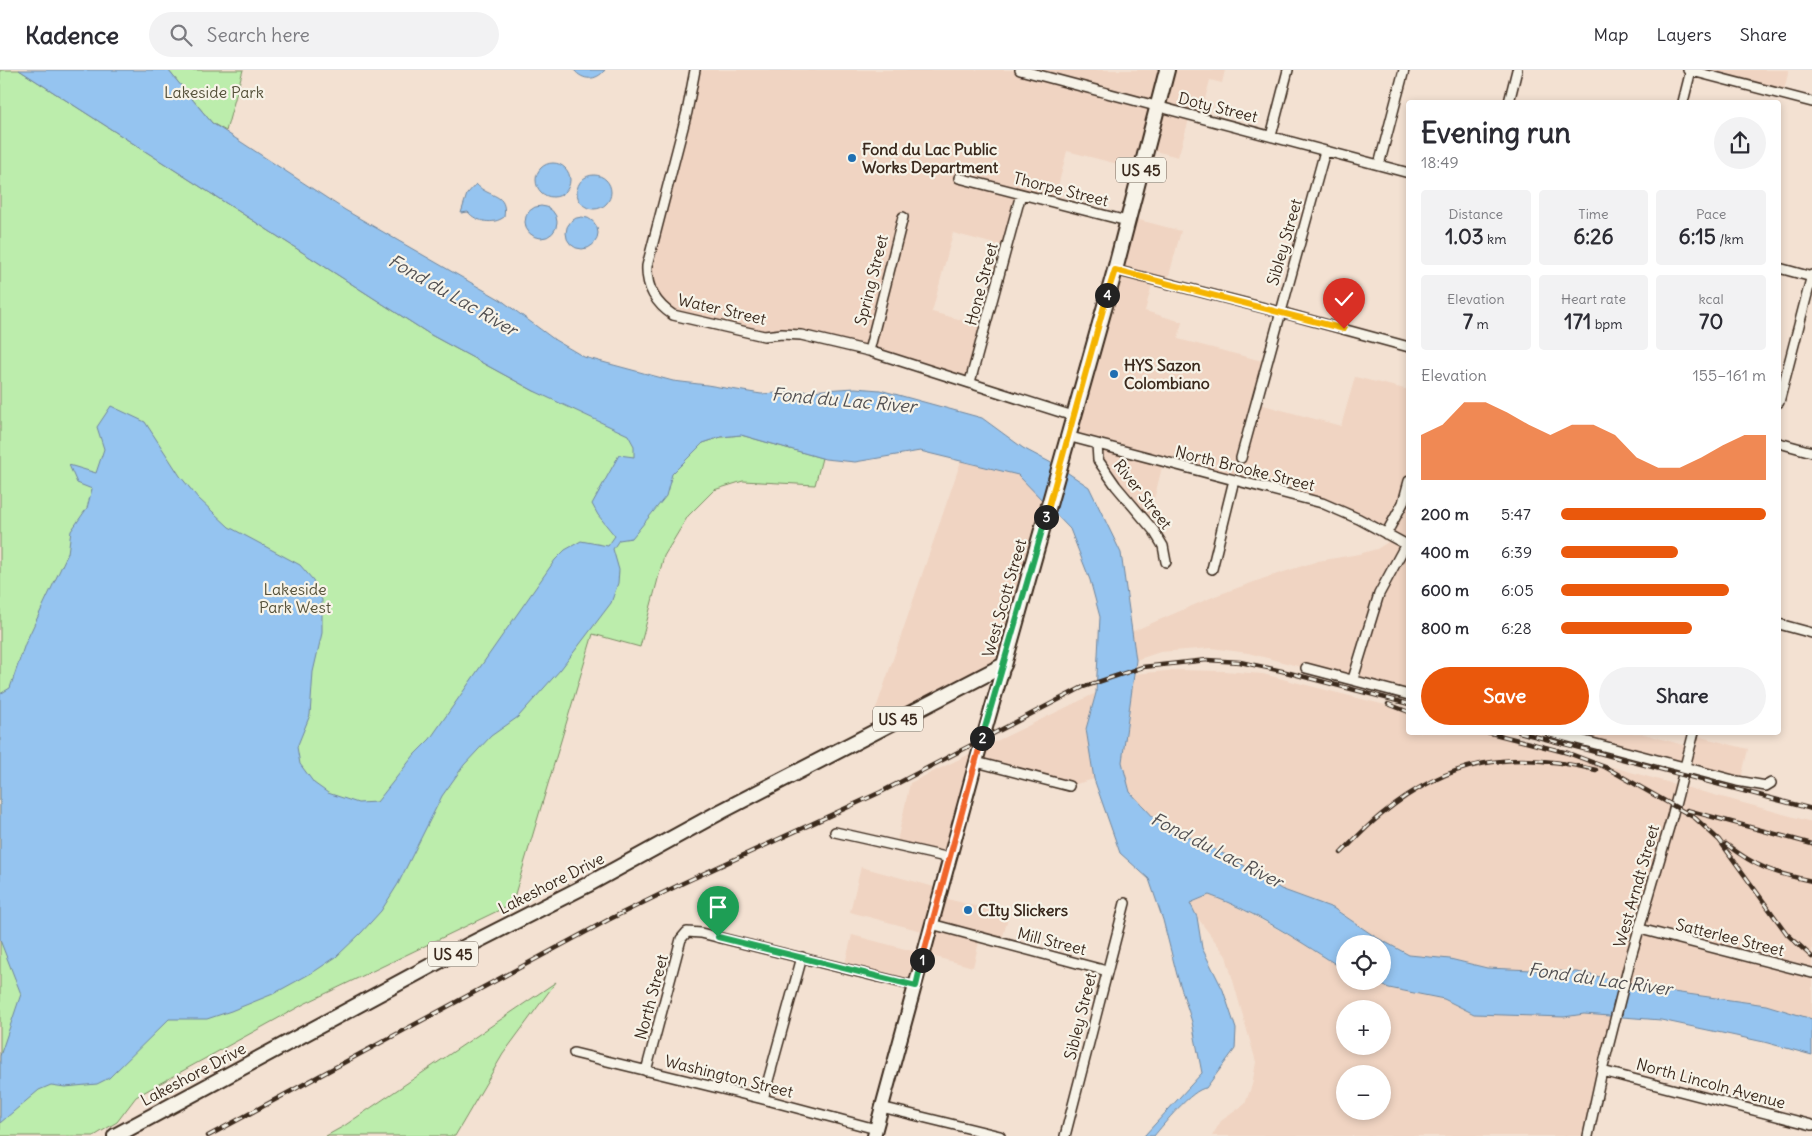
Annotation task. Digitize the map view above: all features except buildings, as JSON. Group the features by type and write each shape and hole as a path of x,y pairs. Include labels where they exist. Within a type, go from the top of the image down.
{"main road":[{"name":"West Scott Street","path":"875,1132 976,762 1115,270 1167,70"},
{"name":"Lakeshore Drive","path":"115,1136 471,944 587,885 722,811 1004,665"}],"street":[{"name":"Water Street","path":"695,70 687,112 648,262 647,278 654,296 662,307 673,315 764,336 801,334 869,351 1073,416"},
{"name":"Doty Street","path":"1020,70 1406,172"},
{"path":"1270,136 1288,70"},
{"path":"1379,165 1404,70"},
{"path":"1510,100 1517,70"},
{"path":"1683,100 1690,70 1812,102"},
{"name":"Sibley Street","path":"1241,458 1325,151"},
{"name":"Thorpe Street","path":"959,178 1127,221"},
{"name":"Hone Street","path":"970,382 1021,194"},
{"name":"Spring Street","path":"869,351 903,218"},
{"path":"1781,268 1812,276 1781,394"},
{"path":"1115,270 1406,346"},
{"name":"North Brooke Street","path":"1067,436 1337,508 1406,544"},
{"name":"River Street","path":"1097,444 1098,460 1116,486 1154,531 1163,546 1166,562"},
{"path":"1781,444 1812,452"},
{"path":"1212,569 1234,480"},
{"path":"1386,534 1403,502 1406,492"},
{"path":"1352,679 1379,594 1406,547"},
{"path":"1781,625 1812,633"},
{"path":"1306,668 1406,693"},
{"path":"1561,735 1758,786 1766,786 1771,783"},
{"name":"West Arndt Street","path":"1588,1136 1602,1070 1632,953 1693,735"},
{"path":"976,762 1069,786"},
{"path":"835,832 950,858"},
{"name":"Sibley Street","path":"1065,1136 1125,903"},
{"name":"Mill Street","path":"932,924 1107,970"},
{"name":"Satterlee Street","path":"1640,929 1812,973"},
{"name":"North Street","path":"646,1071 681,939 687,932 709,934 802,957"},
{"path":"763,1099 802,957 916,986"},
{"name":"Washington Street","path":"574,1053 763,1099 875,1132"},
{"name":"North Lincoln Avenue","path":"1602,1070 1812,1125"},
{"path":"881,1107 970,1133 1000,1136"}],"shaded area":[{"path":"695,70 1225,70 1222,83 1210,80 1200,118 1190,116 1178,157 1147,147 1141,170 1067,151 1054,202 1021,194 1006,247 953,233 932,312 985,326 970,382 869,351 673,315 666,310 647,273"},
{"path":"1707,70 1789,70 1784,90"},
{"path":"1128,217 1181,231 1167,283 1153,280 1145,311 1182,322 1178,339 1266,362 1256,403 1341,426 1355,377 1406,389 1406,694 1248,653 1211,648 1160,652 1136,660 1131,632 1215,596 1265,578 1318,561 1377,549 1393,539 1337,508 1163,463 1148,524 1098,460 1097,444 1067,436"},
{"path":"961,461 1018,475 1049,505 1004,665 867,735"},
{"path":"1177,670 1263,674 1406,710 1406,735 1496,735 1812,822 1812,1019 1766,1005 1666,991 1577,972 1487,968 1450,959 1409,955 1391,945 1391,935 1373,935 1333,908 1281,889 1234,859 1157,821 1130,792 1122,762 1134,674"},
{"path":"1096,693 1086,729 1094,779 1069,786 976,762 950,858 896,846 910,783"},
{"path":"1558,735 1648,735 1690,747 1693,735 1748,749 1741,779"},
{"path":"861,867 942,889 940,897 1009,915 1001,943 980,938 973,967 924,954 929,933 850,912"},
{"path":"1209,895 1226,901 1296,939 1336,964 1336,990 1391,990 1391,988 1444,999 1474,1014 1564,1017 1584,1014 1615,1017 1588,1136 1212,1136 1221,1121 1245,1104 1252,1085 1256,1062 1226,956 1197,917 1190,903"},
{"path":"852,935 924,954 915,986 844,968"}],"green space":[{"name":"Lakeside Park West","path":"0,70 19,70 431,335 534,391 703,443 721,437 741,435 822,458 815,485 743,481 714,490 688,516 664,556 640,647 593,634 512,904 304,1004 157,1085 136,1097 117,1122 94,1136 0,1136"},
{"name":"Lakeside Park","path":"168,70 243,70 226,131 212,123"},
{"path":"556,982 503,1054 455,1136 326,1136 344,1126"}],"water":[{"name":"Fond du Lac River","path":"19,70 168,70 212,123 345,210 501,300 555,340 584,357 673,381 761,394 855,388 880,390 982,418 1023,448 1059,467 1089,487 1121,553 1136,660 1122,762 1130,792 1157,821 1234,859 1281,889 1333,908 1373,935 1336,935 1336,964 1262,919 1227,902 1209,895 1190,903 1197,917 1202,948 1223,990 1236,1029 1235,1049 1206,1088 1193,1094 1154,1136 1144,1136 1202,1073 1192,1022 1177,975 1163,920 1149,879 1120,853 1094,779 1086,729 1096,693 1100,617 1090,580 1070,529 1018,475 920,451 855,462 825,459 741,435 721,437 703,443 672,474 666,496 632,538 619,540 613,549 619,570 618,583 611,603 561,669 518,717 491,736 464,765 442,796 398,884 381,911 336,957 273,994 231,1011 207,1019 169,1019 109,1078 97,1084 65,1087 51,1085 39,1090 0,1123 0,1056 21,994 0,940 0,694 10,688 25,644 68,553 71,531 87,508 92,489 77,483 69,465 96,473 104,449 97,427 111,406 145,422 180,476 198,498 229,527 300,565 313,580 322,600 322,633 313,672 310,715 297,747 300,764 314,783 328,793 358,803 377,802 415,754 430,739 555,560 565,550 581,541 608,546 615,536 598,515 592,504 619,455 634,457 634,446 628,435 534,391 431,335"},
{"path":"574,70 605,70 594,78 585,78"},
{"path":"553,163 565,168 570,180 565,192 553,197 541,192 536,180 541,168"},
{"path":"594,175 606,180 611,192 606,204 594,209 582,204 577,192 582,180"},
{"path":"476,184 481,189 501,200 505,209 504,217 490,222 480,220 468,212 461,213 467,194"},
{"path":"541,206 547,207 552,211 556,216 556,228 552,233 547,237 541,238 535,237 530,233 526,228 525,222 526,216 530,211 535,207"},
{"path":"582,217 594,221 598,233 594,245 582,249 570,245 566,233 570,221"},
{"name":"Fond du Lac River","path":"1391,945 1409,955 1450,959 1487,968 1577,972 1666,991 1766,1005 1812,1019 1812,1055 1764,1042 1661,1020 1584,1014 1564,1017 1474,1014 1444,999 1391,988"}],"railway":[{"path":"208,1136 608,920 683,883 881,792 1083,687 1143,667 1207,660 1240,662 1282,671 1406,703"},
{"path":"1388,704 1406,711"},
{"path":"1499,735 1568,753 1605,767 1695,818 1719,840 1787,934 1812,957"},
{"path":"1530,735 1812,809"},
{"path":"1341,853 1376,819 1407,795 1457,770 1509,760 1537,760 1596,770"},
{"path":"1687,810 1812,844"},
{"path":"1726,844 1747,859 1766,868 1812,881"}],"place":[{"name":"Fond du Lac Public Works Department","path":"852,158"},
{"name":"HYS Sazon Colombiano","path":"1114,374"},
{"name":"CIty Slickers","path":"968,910"}],"route":[{"path":"718,937 916,986 976,762 1115,270 1344,329"}]}
